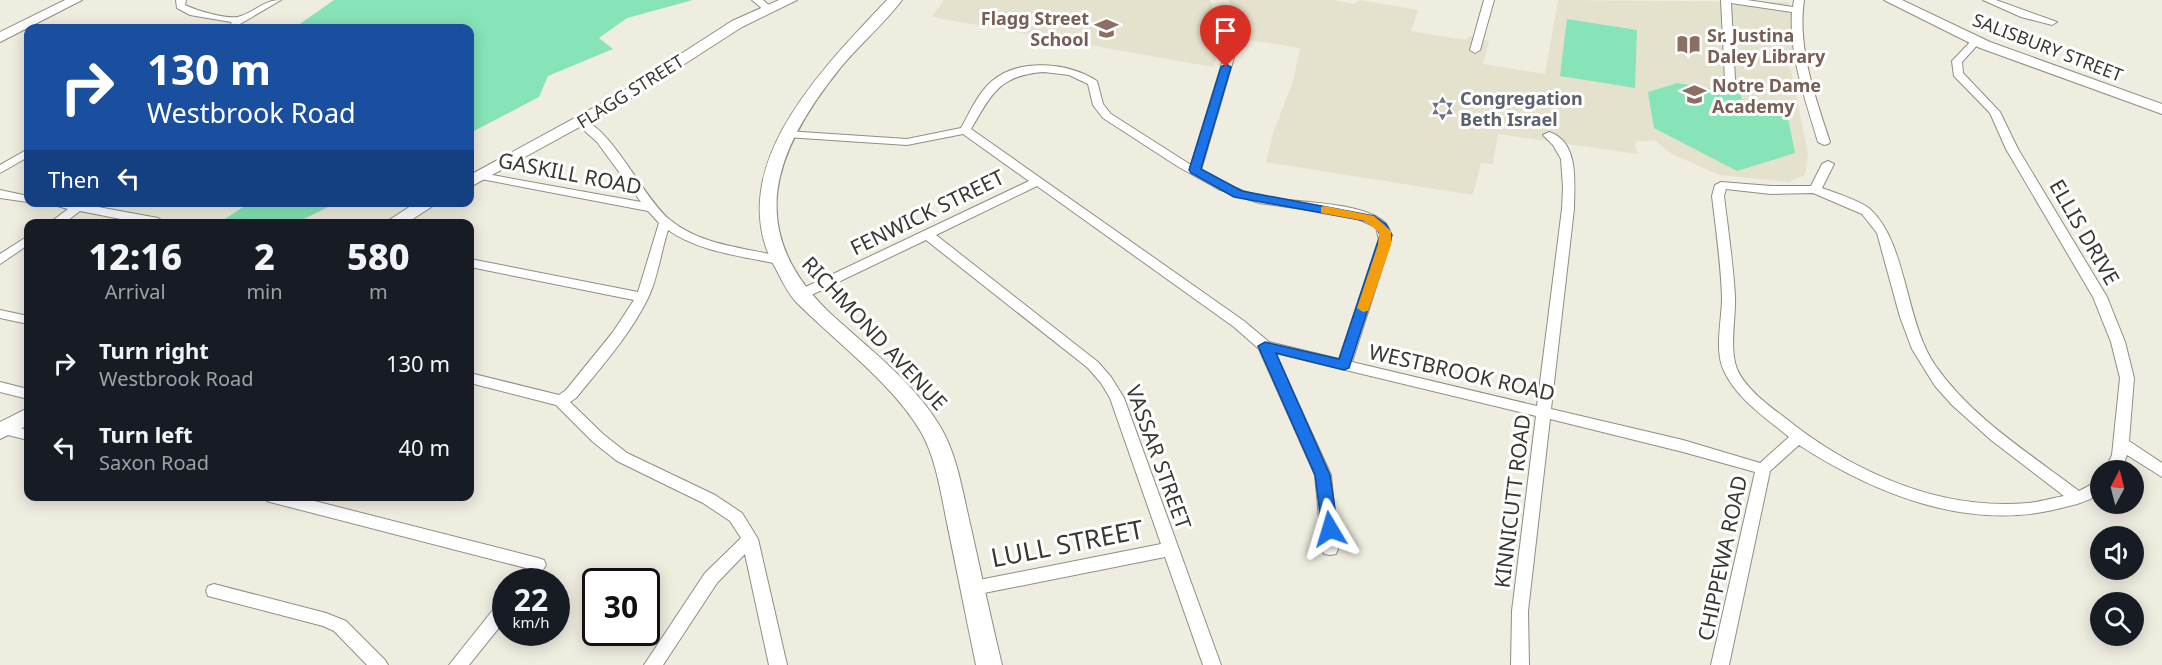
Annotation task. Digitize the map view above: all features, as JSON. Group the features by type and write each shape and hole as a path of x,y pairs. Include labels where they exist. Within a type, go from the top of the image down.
{"street":[{"path":"28,24 75,0"},
{"path":"181,0 180,6 193,14 241,21"},
{"path":"236,24 276,0"},
{"name":"FLAGG STREET","path":"475,179 655,79 763,5 790,0"},
{"name":"RICHMOND AVENUE","path":"895,0 815,90 786,134 767,186 770,232 778,260 786,277 800,295 909,399 932,431 948,476 989,665"},
{"path":"1475,50 1489,0"},
{"path":"1730,80 1727,0 1798,5 1797,28 1809,93 1824,142"},
{"name":"SALISBURY STREET","path":"1890,0 1976,41 2162,109"},
{"path":"1988,0 2024,15 2052,22"},
{"path":"0,38 24,26"},
{"name":"ELLIS DRIVE","path":"1976,41 1960,55 1957,61 1958,74 1995,112 2012,149 2100,297 2118,342 2127,378 2122,444 2116,460"},
{"path":"1195,170 1232,47"},
{"path":"786,134 907,142 965,130 991,88 1005,77 1035,70 1069,72 1093,83 1098,105 1107,116 1238,194 1362,216 1382,226 1386,235 1384,245 1344,365"},
{"path":"580,122 595,132 665,222 713,245 778,260"},
{"name":"WESTBROOK ROAD","path":"965,130 1239,324 1265,346 1683,446 1763,469"},
{"name":"KINNICUTT ROAD","path":"1520,665 1520,611 1568,209 1565,150 1549,135"},
{"path":"0,170 24,155"},
{"path":"1815,189 1828,164"},
{"name":"GASKILL ROAD","path":"475,179 652,208"},
{"name":"FENWICK STREET","path":"800,295 1039,181"},
{"path":"2078,498 2007,444 1950,395 1936,378 1919,347 1883,233 1878,224 1857,206 1815,189 1771,190 1721,185 1718,196 1730,295 1727,361 1737,381 1797,438 1854,471 1884,484 1941,502 2003,510 2051,507 2078,498 2090,491"},
{"path":"0,194 24,198"},
{"path":"72,207 141,219"},
{"path":"400,219 422,207"},
{"path":"61,219 77,208"},
{"path":"561,401 571,394 617,338 642,297 665,222"},
{"name":"VASSAR STREET","path":"927,234 1093,365 1106,380 1117,398 1212,665"},
{"path":"0,260 24,243"},
{"path":"474,264 642,297"},
{"path":"0,314 24,319"},
{"path":"1265,346 1323,475 1330,549"},
{"path":"474,379 561,401 598,438 622,457 724,507 745,527 750,539 778,665"},
{"path":"0,387 24,393"},
{"path":"2,430 24,418"},
{"path":"2,430 24,434"},
{"name":"CHIPPEWA ROAD","path":"1720,665 1763,469 1797,438"},
{"path":"2122,444 2162,471"},
{"path":"289,501 538,565 536,568"},
{"path":"653,665 711,578 750,539"},
{"name":"LULL STREET","path":"974,588 1171,549"},
{"path":"214,591 326,620 340,626 379,665"},
{"path":"458,665 492,623"}],"shaded area":[{"name":"Flagg Street School","path":"944,0 1210,0 1224,39 1213,67 932,17"},
{"path":"1228,0 1332,0 1354,4 1359,0 1418,10 1411,31 1466,40 1469,36 1489,41 1483,64 1545,74 1558,0 1789,2 1795,40 1789,61 1808,154 1805,175 1789,182 1719,175 1670,153 1655,140 1635,142 1637,154 1498,134 1493,164 1481,163 1473,195 1266,162 1273,133 1293,81 1300,48 1244,39"}],"green space":[{"path":"334,0 693,0 627,18 599,38 613,49 548,76 539,97 474,131 474,24 300,24"},
{"path":"1567,19 1637,30 1635,88 1560,76"},
{"path":"1678,83 1741,94 1742,106 1787,113 1795,153 1737,171 1654,128 1648,92"},
{"path":"243,207 328,207 304,219 225,219"}],"slow traffic":[{"path":"1325,210 1369,218 1382,226 1385,231 1384,245 1363,308"}],"place":[{"name":"Flagg Street School","path":"1107,28"},
{"name":"Sr. Justina Daley Library","path":"1689,45"},
{"name":"Notre Dame Academy","path":"1694,95"},
{"name":"Congregation Beth Israel","path":"1442,108"}],"route":[{"path":"1226,67 1195,170 1222,188 1256,199 1369,218 1382,226 1386,235 1344,365 1265,346 1323,475 1330,529"}]}
